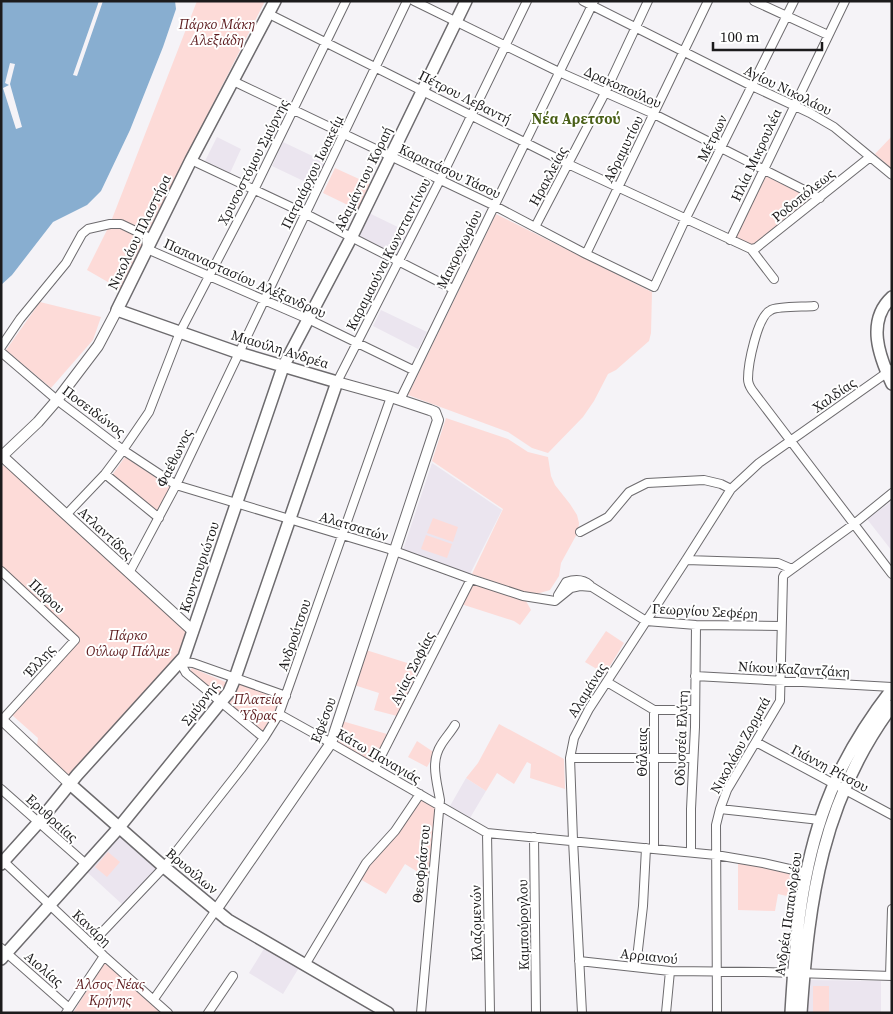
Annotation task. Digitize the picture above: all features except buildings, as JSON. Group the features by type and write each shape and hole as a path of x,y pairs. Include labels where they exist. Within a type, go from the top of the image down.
{"main road":[{"name":"Νικολάου Πλαστήρα","path":"117,310 191,160 275,1"},
{"name":"Αδαμάντιου Κοραή","path":"284,367 351,238 466,1"},
{"path":"892,297 882,308 877,323 879,343 892,384"},
{"name":"Μιαούλη Ανδρέα","path":"117,310 239,353 336,382"},
{"name":"Κουντουριώτου","path":"2,861 180,662 188,649 284,367"},
{"name":"Σμύρνης","path":"3,954 51,906 87,865 229,692 336,382"},
{"name":"Ανδρέα Παπανδρέου","path":"801,1013 799,974 802,897 820,820 839,786 872,715 892,688"},
{"name":"Ανδρέα Παπανδρέου","path":"791,1013 818,870 839,786 860,755 888,720 892,706"},
{"name":"Βρυούλων","path":"70,784 164,867 228,920 388,1013"}],"street":[{"name":"Χρυσοστόμου Σμύρνης","path":"66,515 104,474 149,412 180,332 254,190 346,1"},
{"name":"Πατριάρχου Ιωακείμ","path":"239,353 407,1"},
{"name":"Δρακοπούλου","path":"414,1 559,72 654,114 820,198"},
{"name":"Καραμαούνα Κωνσταντίνου","path":"336,382 440,180 527,1"},
{"name":"Αγίου Νικολάου","path":"583,1 592,3 635,28 794,105 834,127 892,176"},
{"name":"Ηρακλείας","path":"535,227 605,93 648,1"},
{"name":"Αδραμυτίου","path":"586,254 708,1"},
{"path":"754,1 828,35"},
{"name":"Μέτρων","path":"654,287 685,220 794,1"},
{"name":"Ηλία Μικρουλέα","path":"730,240 845,1"},
{"name":"Μακροχωρίου","path":"395,398 413,370 592,3"},
{"name":"Πέτρου Λεβαντή","path":"269,14 568,164 751,250 774,279"},
{"name":"Καρατάσου Τάσου","path":"233,81 494,206 654,287"},
{"name":"Ροδοπόλεως","path":"751,250 820,198 870,157"},
{"path":"191,160 306,214 453,289"},
{"path":"1,347 66,263 82,234 88,229 110,224 127,226 146,236 147,249"},
{"name":"Παπαναστασίου Αλέξανδρου","path":"147,249 308,319 413,370"},
{"path":"814,306 770,310 760,324 754,342 748,377 749,384 790,441 892,574"},
{"name":"Νικολάου Πλαστήρα","path":"2,456 38,422 57,400 98,346 117,310"},
{"name":"Ποσειδώνος","path":"1,352 57,400 123,450 176,485"},
{"name":"Φαέθωνος","path":"129,573 176,485 239,353"},
{"name":"Χαλδίας","path":"790,441 889,371"},
{"name":"Μιαούλη Ανδρέα","path":"336,382 395,398 435,412"},
{"name":"Ανδρούτσου","path":"91,944 164,867 264,738 278,714 286,696 341,535 395,398"},
{"name":"Εφέσου","path":"154,999 331,743 438,420 435,412"},
{"name":"Αλαμάνας","path":"582,1013 572,840 570,758 573,742 578,729 607,682 731,489 759,463 790,441"},
{"name":"Ατλαντίδος","path":"2,456 193,630"},
{"path":"104,474 159,518"},
{"path":"580,532 608,517 629,492 647,483 704,480 721,484 731,489"},
{"name":"Αλατσατών","path":"176,485 394,551 523,596 555,601"},
{"name":"Νικολάου Ζορμπά","path":"717,1013 716,825 720,809 730,785 780,703 783,577 892,493"},
{"path":"686,560 778,563 792,569"},
{"path":"1,583 4,574"},
{"name":"Πάφου","path":"4,574 75,640"},
{"name":"Αγίας Σοφίας","path":"374,768 471,579"},
{"name":"Γεωργίου Σεφέρη","path":"555,601 566,582 579,580 586,582 646,621 696,625 781,626"},
{"name":"Οδυσσέα Ελύτη","path":"691,852 696,625"},
{"name":"Έλλης","path":"2,720 75,640"},
{"path":"264,738 186,673 180,662 188,662 286,696"},
{"name":"Νίκου Καζαντζάκη","path":"695,676 892,688"},
{"name":"Θάλειας","path":"607,682 654,710 650,848 636,967"},
{"path":"654,710 695,710"},
{"name":"Κάτω Παναγιάς","path":"278,714 487,833"},
{"name":"Βρυούλων","path":"2,720 70,784"},
{"name":"Θεοφράστου","path":"420,1013 440,800 435,776 436,755 442,742 455,725"},
{"name":"Γιάννη Ρίτσου","path":"756,742 892,815"},
{"path":"570,758 692,758"},
{"name":"Ερυθραίας","path":"1,789 87,865"},
{"path":"305,965 366,863 395,831 420,794"},
{"path":"720,809 820,820"},
{"path":"487,833 716,855 807,873"},
{"name":"Κλαζομενών","path":"487,833 490,1013"},
{"name":"Καμπούρογλου","path":"534,837 536,1013"},
{"name":"Κανάρη","path":"2,861 168,1013"},
{"path":"891,976 892,909"},
{"name":"Αιολίας","path":"3,954 68,1010"},
{"path":"68,1010 104,956"},
{"name":"Αρριανού","path":"579,961 670,972 764,972 891,976"},
{"path":"666,1013 670,972"},
{"path":"208,1013 233,976"}],"shaded area":[{"path":"217,137 241,149 230,173 205,161"},
{"path":"283,142 325,162 314,186 272,166"},
{"path":"369,213 408,232 396,257 357,237"},
{"path":"381,310 427,332 418,349 373,326"},
{"path":"432,463 502,510 470,574 403,550"},
{"path":"892,501 892,551 867,519"},
{"path":"466,778 486,791 470,818 450,806"},
{"path":"122,833 160,868 124,906 87,872"},
{"path":"265,947 300,966 283,994 249,973"},
{"path":"808,980 881,981 881,1013 806,1013"}],"green space":[{"name":"Πάρκο Μάκη Αλεξιάδη","path":"197,1 265,1 146,236 132,232 144,241 120,289 87,270 110,224"},
{"path":"892,136 892,169 875,154"},
{"path":"335,168 370,184 358,210 323,193"},
{"path":"766,176 814,200 755,246 734,240"},
{"path":"496,214 652,292 651,333 649,341 616,370 608,374 583,417 548,453 532,448 508,432 408,395"},
{"path":"40,302 101,317 93,340 51,388 6,350"},
{"path":"446,418 508,439 528,452 548,457 551,476 555,485 577,515 579,523 578,532 561,563 559,576 550,590 533,595 472,574 503,509 432,461"},
{"path":"125,457 170,487 157,511 112,475"},
{"name":"Πάρκο Ούλωφ Πάλμε","path":"5,464 184,628 188,637 180,658 69,777 37,745 38,738 12,715 80,639 1,566 1,468"},
{"path":"433,518 458,527 453,542 427,533"},
{"path":"426,535 452,544 447,558 421,549"},
{"path":"472,583 526,601 531,610 520,625 514,621 461,604"},
{"path":"606,631 624,643 605,674 585,662"},
{"path":"366,650 420,667 397,716 374,710 379,693 354,685"},
{"path":"192,668 228,683 220,699 190,670"},
{"name":"Πλατεία Ύδρας","path":"239,682 281,698 277,710 263,734 226,704 237,689"},
{"path":"342,721 387,734 373,763 335,741"},
{"path":"499,724 564,759 565,789 530,778 531,764 527,762 514,784 497,773 486,791 466,778 478,763"},
{"path":"417,741 435,753 427,767 408,757"},
{"path":"420,796 437,807 429,879 405,864 386,894 360,879 372,859"},
{"path":"108,852 120,862 107,877 95,867"},
{"path":"738,862 764,865 800,874 796,898 778,894 775,911 738,910"},
{"name":"Άλσος Νέας Κρήνης","path":"105,961 163,1013 73,1013"},
{"path":"813,986 829,986 829,1013 813,1013"}],"water":[{"path":"1,1 175,1 176,9 130,130 101,191 87,205 53,222 12,275 1,285"}],"pier":[{"path":"99,1 103,1 77,76 73,75"},
{"path":"10,63 15,64 10,84 22,127 16,129 3,88 9,85 5,83"}],"district":[{"name":"Νέα Αρετσού","path":"576,118"}]}
